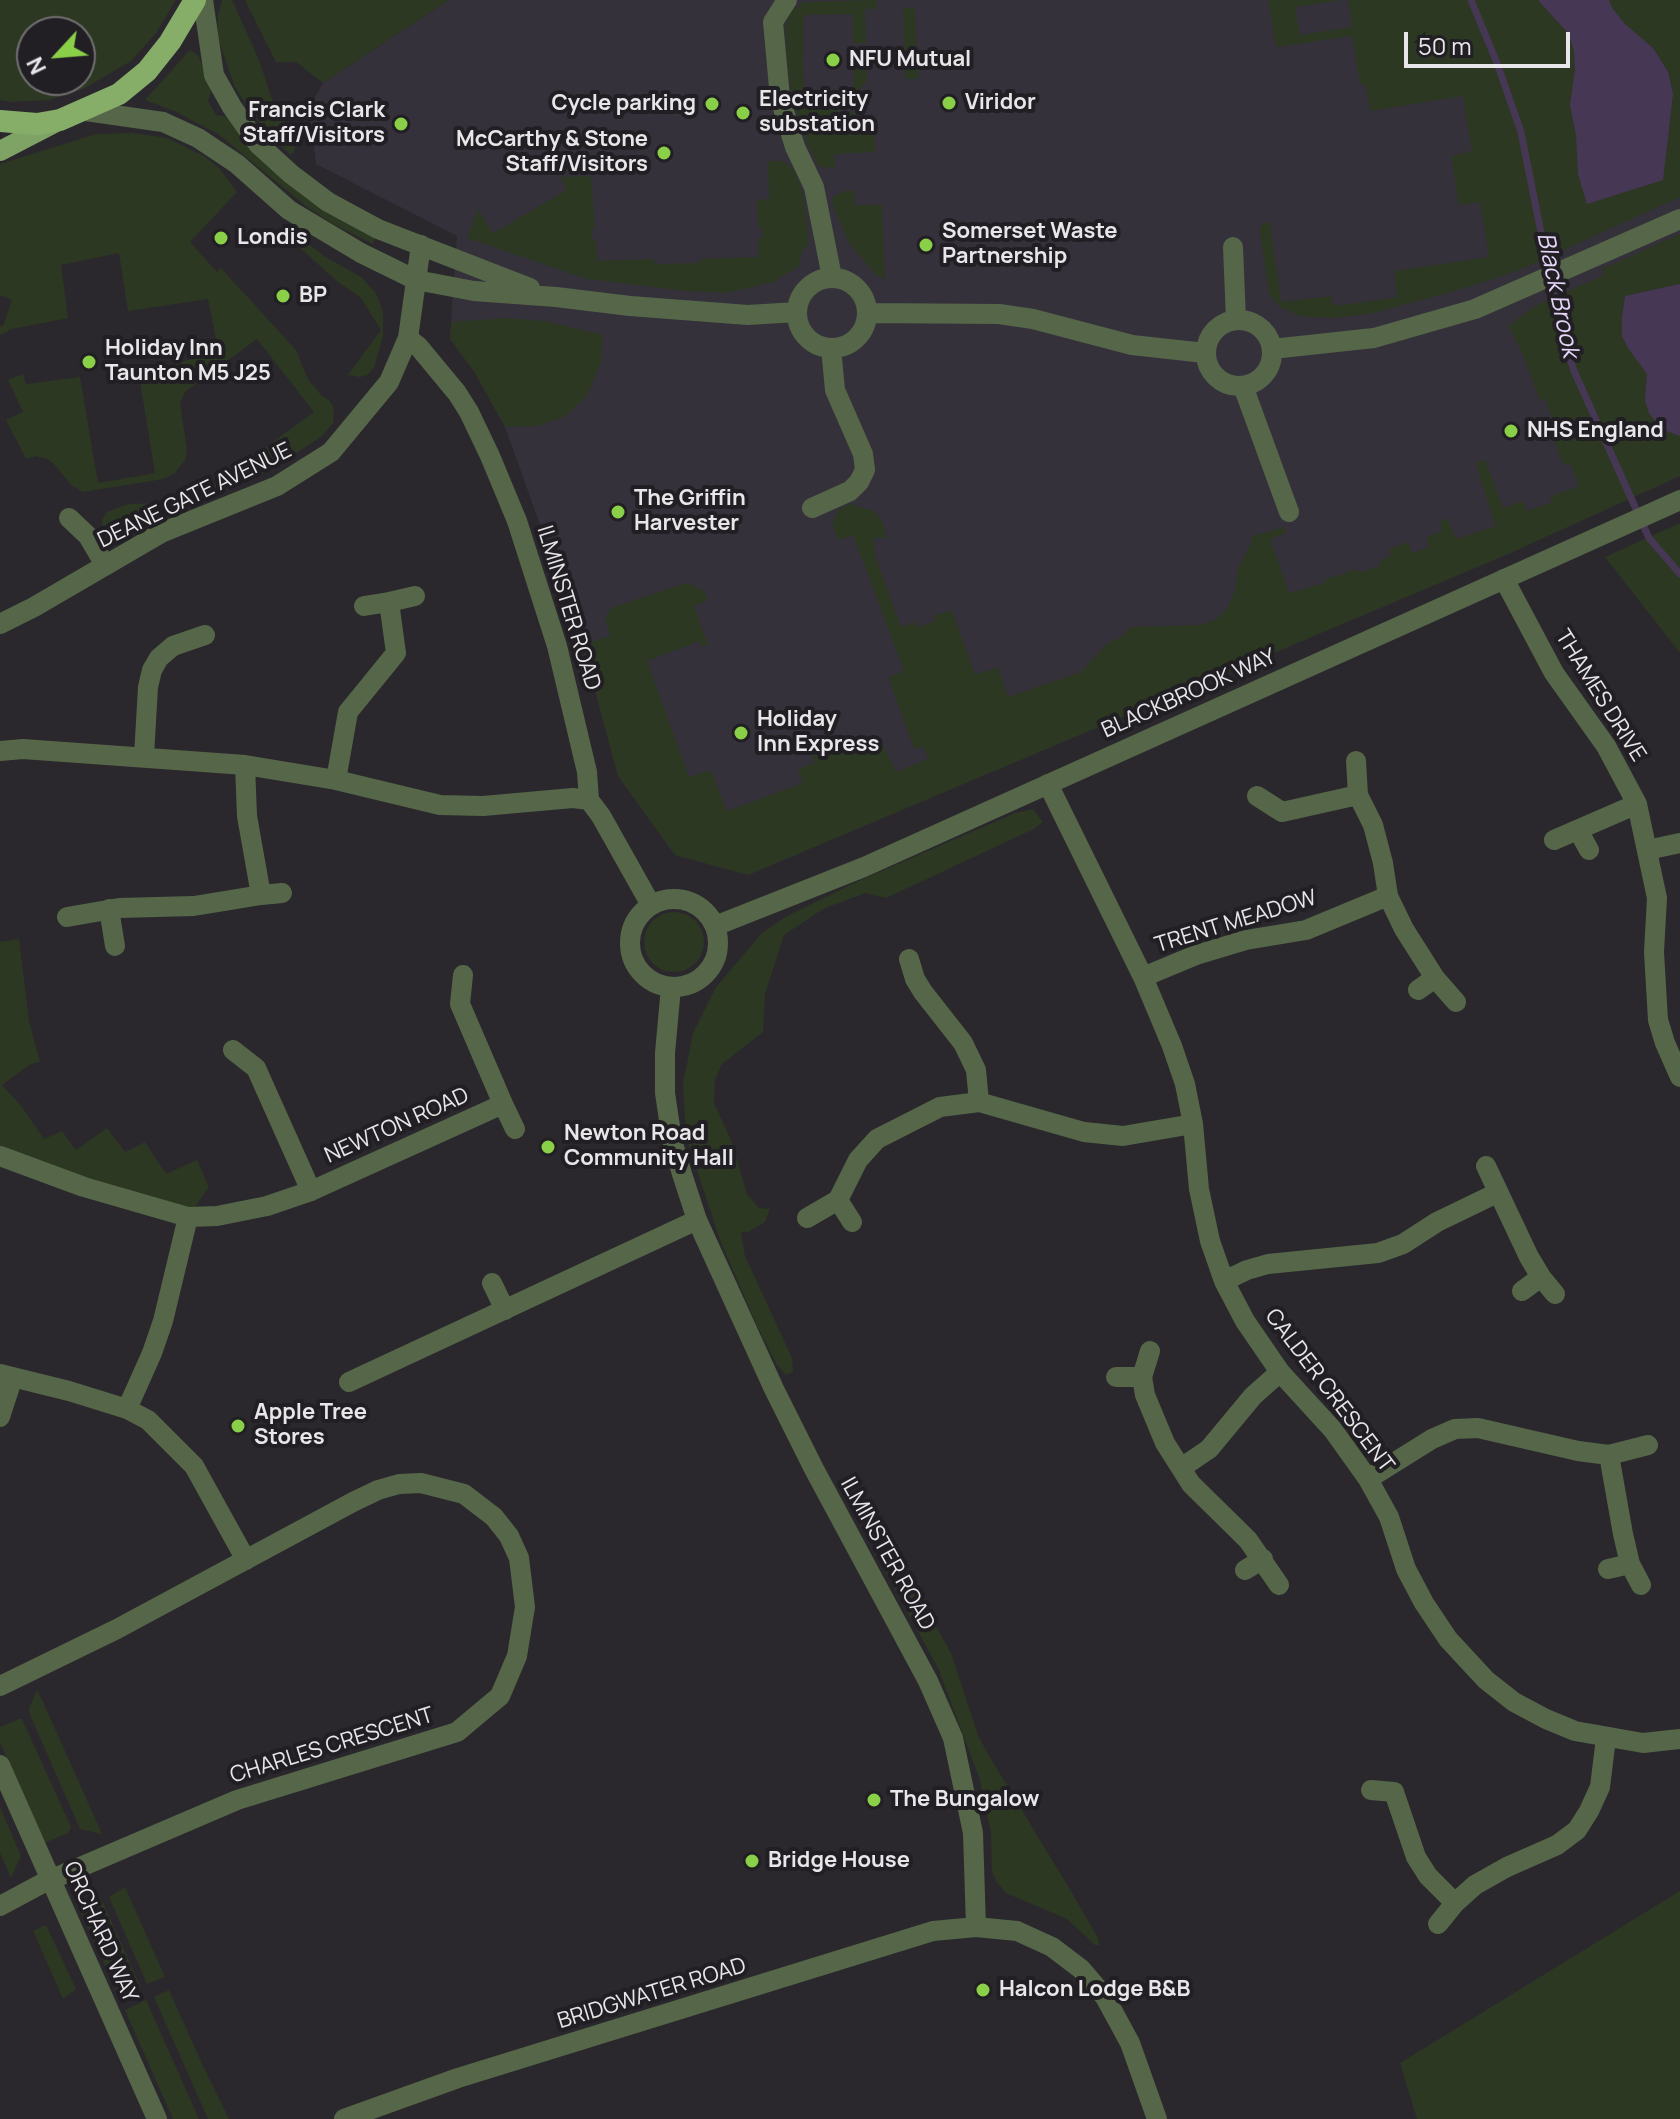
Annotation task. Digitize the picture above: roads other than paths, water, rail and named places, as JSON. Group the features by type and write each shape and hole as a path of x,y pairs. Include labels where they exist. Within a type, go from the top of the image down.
{"highway":[{"path":"0,121 37,124 60,120 119,94 147,71 170,42 195,0"}],"main road":[{"path":"0,151 60,120"}],"street":[{"path":"203,0 214,75 258,144 291,174 328,202 378,229 556,297"},
{"path":"787,0 773,22 780,98 795,147 814,187 832,277"},
{"path":"86,111 163,122 198,138 237,164 289,210 361,253 416,280 474,291 630,306 748,315 797,312"},
{"path":"1272,349 1374,338 1475,309 1680,219"},
{"name":"DEANE GATE AVENUE","path":"0,624 161,533 277,486 316,463 348,433 389,382 408,338 421,245"},
{"path":"1233,247 1236,320"},
{"path":"832,277 853,284 865,302 867,313 864,327 856,338 845,345 831,348 820,346 803,333 797,312 807,288 818,280 832,277"},
{"path":"867,313 999,314 1033,319 1132,345 1205,353"},
{"path":"1236,320 1249,321 1260,327 1272,349 1271,362 1265,374 1256,382 1243,386 1222,382 1208,365 1205,353 1211,334 1218,327 1236,320"},
{"name":"ILMINSTER ROAD","path":"408,338 425,354 469,412 517,521 557,646 587,772 589,800 651,905"},
{"path":"812,508 838,499 850,491 865,470 863,454 835,390 831,348"},
{"path":"1243,386 1289,512"},
{"name":"BLACKBROOK WAY","path":"715,926 864,867 1680,500"},
{"path":"69,518 88,536 105,565"},
{"name":"THAMES DRIVE","path":"1504,579 1554,673 1606,746 1637,804 1657,898 1654,964 1658,1020 1672,1041 1680,1077"},
{"path":"364,606 415,596"},
{"path":"336,780 348,712 396,653 389,602"},
{"path":"144,756 148,687 152,670 159,658 173,646 205,635"},
{"path":"0,751 23,749 245,765 336,780 440,805 483,806 573,798 589,800"},
{"path":"1356,761 1358,795 1373,825 1388,896 1404,929 1435,978 1456,1002"},
{"path":"245,765 247,816 261,895"},
{"name":"CALDER CRESCENT","path":"1048,784 1143,977 1185,1084 1193,1124 1199,1189 1210,1241 1224,1281 1245,1321 1280,1372 1333,1430 1368,1479 1389,1517 1406,1569 1424,1603 1448,1639 1476,1670 1514,1702 1575,1731 1606,1738 1643,1743 1680,1739"},
{"path":"1257,796 1281,820 1358,795"},
{"path":"1554,840 1637,804"},
{"path":"1578,830 1589,850"},
{"path":"1647,850 1680,843"},
{"path":"67,917 109,909 194,906 282,893"},
{"name":"TRENT MEADOW","path":"1143,977 1196,955 1246,940 1306,930 1388,896"},
{"path":"670,899 683,900 697,905 715,926 718,945 715,959 698,980 686,986 671,987 649,979 639,969 630,944 641,914 651,905 670,899"},
{"path":"109,909 115,946"},
{"name":"NEWTON ROAD","path":"463,975 460,1004 515,1129"},
{"path":"907,975 963,1043 976,1070 979,1102"},
{"path":"1418,990 1435,978"},
{"name":"ILMINSTER ROAD","path":"671,987 665,1053 668,1121 697,1220 774,1389 922,1668 953,1738 973,1833 976,1927"},
{"name":"NEWTON ROAD","path":"233,1050 256,1068 311,1191"},
{"path":"807,1218 838,1200 858,1160 877,1139 940,1107 979,1102 1084,1132 1123,1136 1193,1124"},
{"name":"NEWTON ROAD","path":"0,1156 45,1175 122,1200 188,1217 217,1216 267,1206 311,1191 503,1104"},
{"path":"1486,1166 1541,1277 1555,1294"},
{"path":"1224,1281 1268,1264 1378,1253 1403,1244 1437,1222 1497,1193"},
{"path":"838,1200 852,1222"},
{"path":"127,1409 163,1321 188,1217"},
{"path":"349,1382 697,1220"},
{"path":"1522,1291 1541,1277"},
{"path":"492,1283 505,1310"},
{"path":"1150,1351 1142,1377 1155,1423 1205,1501 1248,1540 1254,1564 1279,1585"},
{"path":"1181,1468 1209,1449 1253,1396 1280,1372"},
{"path":"0,1417 6,1375 127,1409 148,1420 194,1466 246,1560"},
{"path":"1116,1377 1142,1377"},
{"path":"1368,1479 1432,1439 1455,1429 1478,1428 1609,1455 1648,1445"},
{"path":"1609,1455 1630,1564 1641,1585"},
{"name":"CHARLES CRESCENT","path":"0,1686 378,1490 399,1484 421,1483 464,1494 494,1517 509,1536 519,1558 525,1607 517,1656 506,1686 488,1708 457,1732 237,1800 51,1880 0,1906"},
{"path":"1608,1569 1630,1564"},
{"path":"1438,1924 1475,1885 1557,1845 1577,1830 1600,1787 1606,1738"},
{"name":"ORCHARD WAY","path":"0,1765 157,2119"},
{"path":"1371,1790 1400,1790 1416,1857 1428,1876 1455,1903"},
{"name":"BRIDGWATER ROAD","path":"344,2119 458,2078 933,1931 976,1927 1017,1931 1052,1947 1081,1969 1105,1997 1130,2043 1157,2119"}],"waterway":[{"name":"Black Brook","path":"1471,0 1521,132 1561,333 1574,371 1649,538 1680,574"}],"place":[{"name":"NFU Mutual","path":"833,60"},
{"name":"Viridor","path":"949,103"},
{"name":"Cycle parking","path":"712,104"},
{"name":"Electricity substation","path":"743,113"},
{"name":"Francis Clark Staff/Visitors","path":"401,124"},
{"name":"McCarthy & Stone Staff/Visitors","path":"664,153"},
{"name":"Londis","path":"221,238"},
{"name":"Somerset Waste Partnership","path":"926,245"},
{"name":"BP","path":"283,296"},
{"name":"Holiday Inn Taunton M5 J25","path":"89,362"},
{"name":"NHS England","path":"1511,431"},
{"name":"The Griffin Harvester","path":"618,512"},
{"name":"Holiday Inn Express","path":"741,733"},
{"name":"Newton Road Community Hall","path":"548,1147"},
{"name":"Apple Tree Stores","path":"238,1426"},
{"name":"The Bungalow","path":"874,1800"},
{"name":"Bridge House","path":"752,1861"},
{"name":"Halcon Lodge B&B","path":"983,1990"}]}
